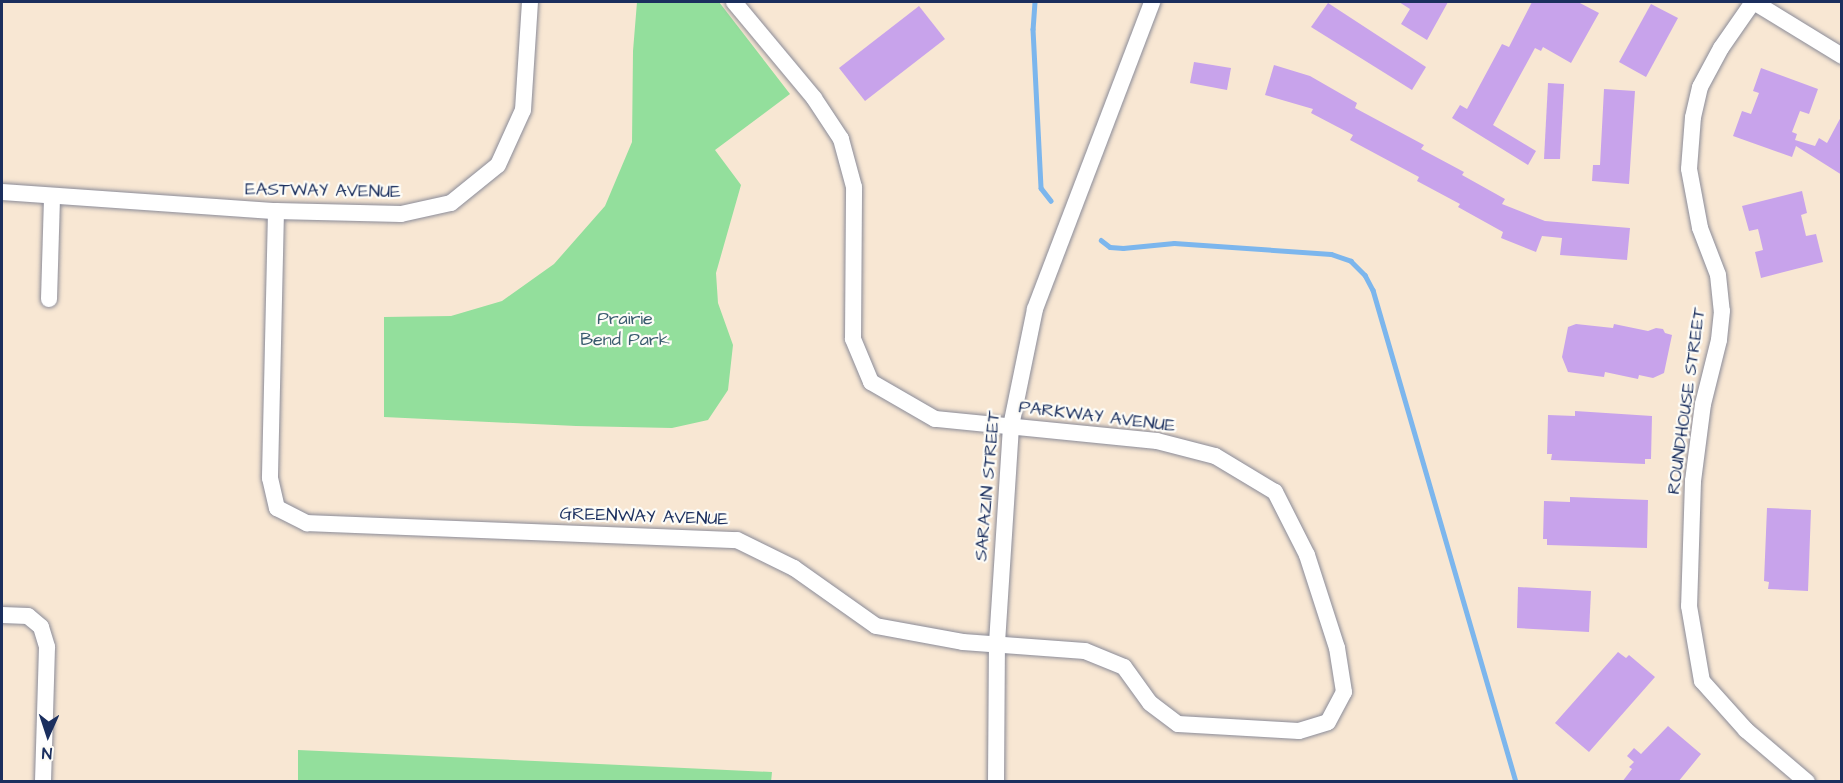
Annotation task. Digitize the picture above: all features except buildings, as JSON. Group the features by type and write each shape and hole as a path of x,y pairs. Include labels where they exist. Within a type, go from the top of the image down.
{"street":[{"name":"EASTWAY AVENUE","path":"2,192 276,211 401,214 451,203 498,165 523,110 530,2"},
{"name":"PARKWAY AVENUE","path":"734,2 814,98 841,139 854,187 853,339 871,382 935,419 1157,441 1215,456 1275,492 1307,555 1337,648 1344,692"},
{"name":"SARAZIN STREET","path":"996,782 997,644 1011,426 1035,309 1152,2"},
{"path":"1753,2 1842,56"},
{"name":"ROUNDHOUSE STREET","path":"1753,2 1721,48 1700,87 1693,117 1689,169 1700,228 1718,275 1722,311 1719,340 1703,404 1693,482 1689,606 1702,681 1746,730 1807,782"},
{"path":"49,299 52,196"},
{"name":"GREENWAY AVENUE","path":"276,211 270,478 277,508 307,523 737,540 794,568 876,626 963,642 1085,651 1124,667 1150,703 1178,723 1299,730 1328,722 1344,692"},
{"path":"2,615 28,616 42,627 46,647 43,782"}],"green space":[{"name":"Prairie Bend Park","path":"637,2 719,2 790,94 715,150 741,185 716,273 718,303 733,345 728,390 708,420 672,428 384,417 384,317 451,316 502,301 554,264 605,206 632,142 633,51"},
{"path":"298,750 772,772 771,782 298,782"}],"waterway":[{"path":"1035,2 1033,29 1041,188 1051,201"},
{"path":"1101,240 1110,247 1123,248 1174,243 1331,254 1351,261 1365,275 1373,290 1516,782"}]}
